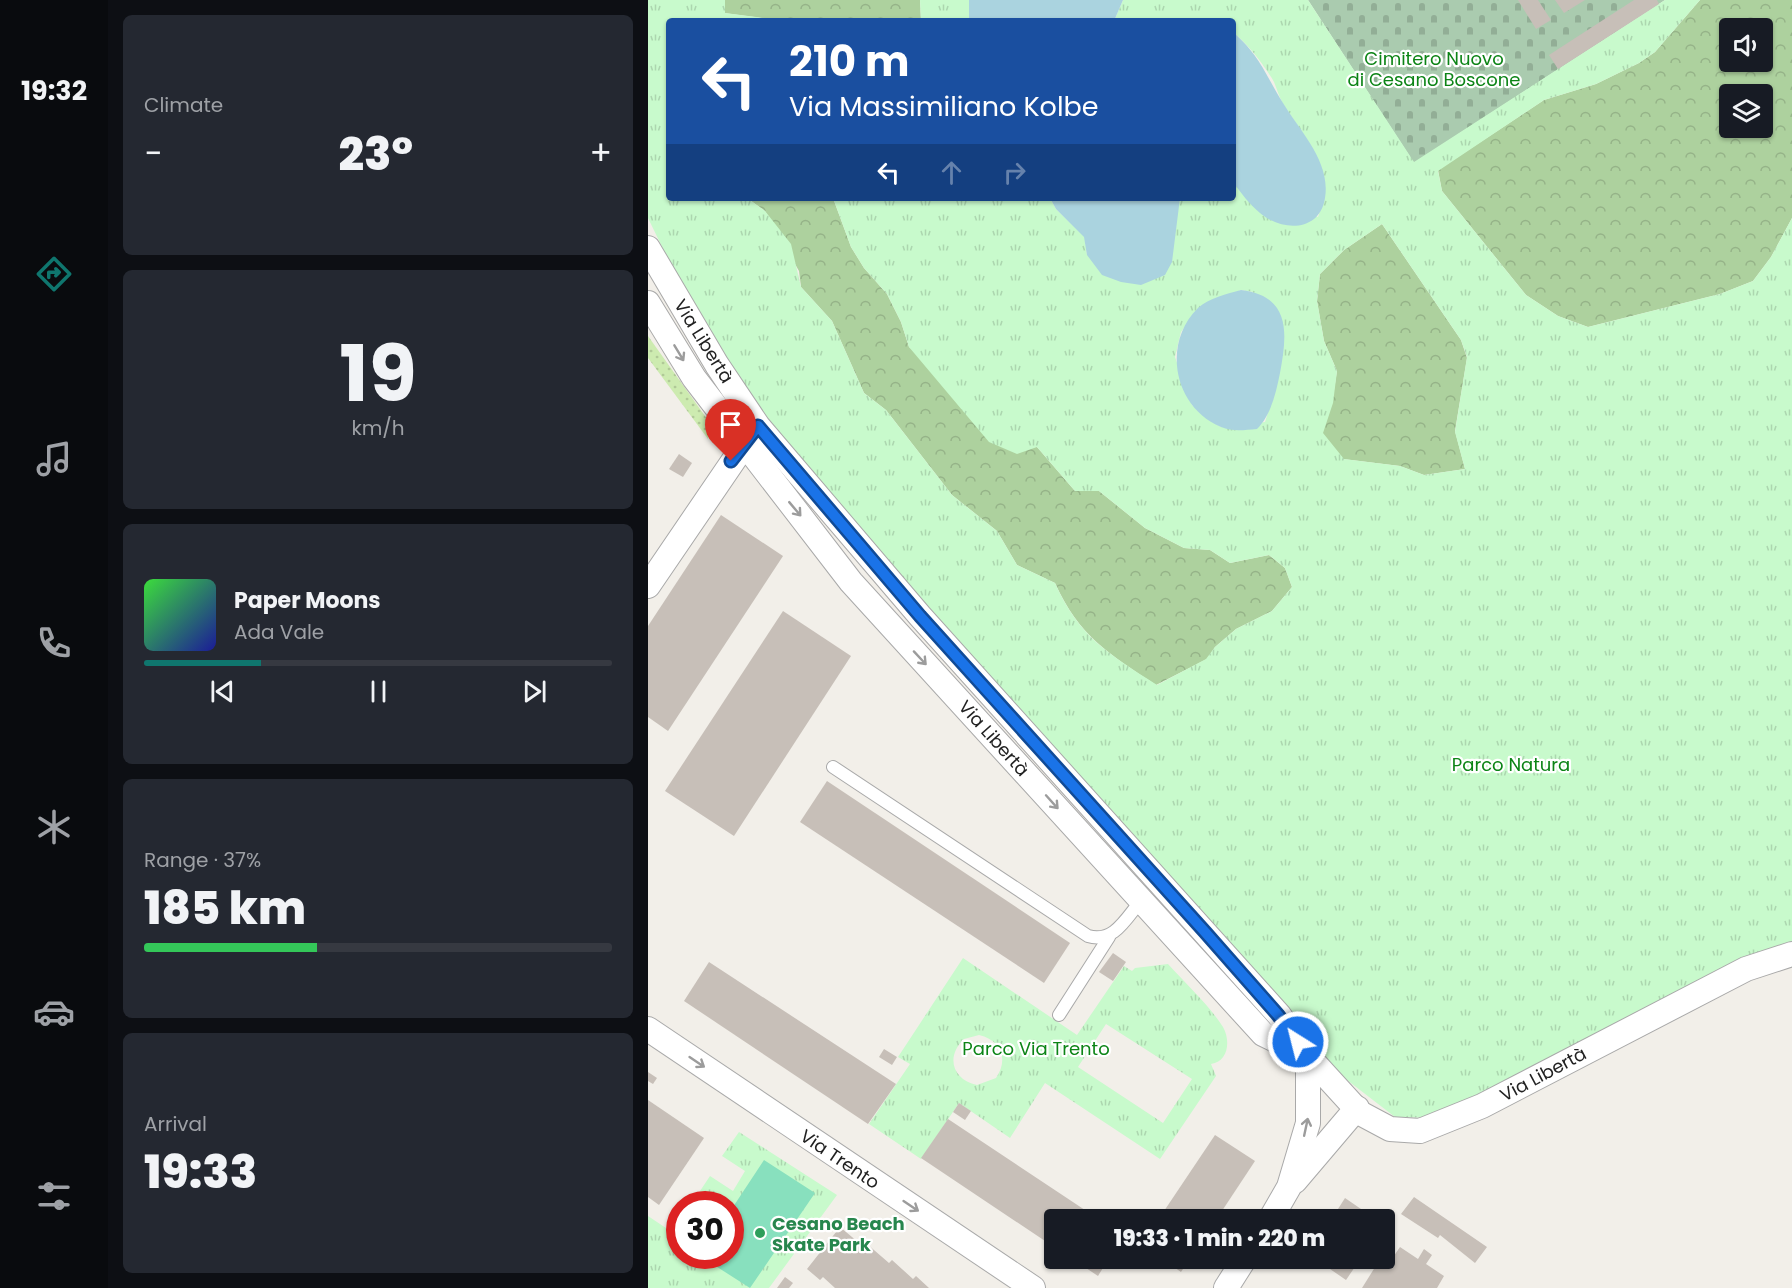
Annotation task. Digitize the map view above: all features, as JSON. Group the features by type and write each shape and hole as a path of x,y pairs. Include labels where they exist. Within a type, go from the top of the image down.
{"street":[{"name":"Via Libertà","path":"648,248 717,365 751,435 851,582 1263,1034 1308,1056"},
{"name":"Via Libertà","path":"648,303 694,378 751,435 920,616 1278,1015 1308,1056 1370,1121 1390,1129 1420,1131 1482,1107 1746,969 1792,954"},
{"path":"648,586 751,435"},
{"name":"Via Trento","path":"648,1029 1033,1288"},
{"path":"1289,1187 1308,1123 1308,1056"},
{"path":"1276,1209 1289,1187 1357,1108"},
{"path":"1231,1286 1240,1269"}],"lane":[{"path":"832,767 1088,936 1100,940 1109,938"},
{"path":"1059,1015 1109,938 1159,881"}],"green space":[{"name":"Parco Natura","path":"648,0 725,0 725,13 763,18 666,18 666,201 751,201 765,211 791,244 801,287 832,321 864,393 886,410 952,495 997,531 1017,565 1055,583 1074,617 1097,643 1157,685 1206,659 1215,647 1236,629 1272,611 1292,587 1285,568 1269,555 1230,563 1210,550 1184,548 1145,528 1099,491 1075,491 1037,447 1017,454 989,442 909,347 901,322 887,294 864,268 851,247 834,201 1052,201 1056,209 1085,237 1087,255 1178,208 1179,201 1236,201 1236,183 1318,217 1323,200 1324,184 1316,156 1283,104 1265,68 1251,49 1236,35 1236,18 1115,18 1123,0 1308,0 1414,162 1665,0 1700,0 1655,52 1639,63 1596,84 1544,100 1438,171 1442,191 1526,295 1558,316 1588,327 1720,294 1753,281 1771,257 1792,218 1792,943 1433,1118 1395,1117 1334,1070 764,419 667,257 648,218","holes":["1382,224 1461,340 1467,357 1455,432 1465,469 1424,475 1400,466 1344,459 1323,433 1333,403 1337,371 1324,341 1317,301 1320,274 1344,250","1241,290 1253,292 1278,380 1265,422 1221,427 1192,405 1175,357 1181,332 1200,307"]},
{"path":"725,0 920,0 921,18 763,18 724,13"},
{"path":"920,0 969,0 969,18 921,18"},
{"name":"Cimitero Nuovo di Cesano Boscone","path":"1308,0 1665,0 1414,163"},
{"path":"1700,0 1792,0 1792,218 1771,257 1753,281 1720,294 1588,327 1558,316 1526,295 1442,191 1438,170 1544,100 1596,84 1639,63 1655,52"},
{"path":"751,201 834,201 851,247 864,268 887,294 901,322 909,347 1037,447 1075,491 1099,491 1145,528 1184,548 1210,550 1230,563 1269,555 1285,568 1292,587 1272,611 1236,629 1215,647 1207,659 1156,685 1124,663 1085,630 1074,617 1055,583 1017,565 997,531 952,495 886,410 864,393 832,321 801,287 799,271 765,211"},
{"path":"1382,224 1461,340 1467,358 1455,431 1465,469 1424,475 1400,466 1343,459 1322,433 1332,403 1337,371 1324,341 1317,301 1320,274 1344,250"},
{"path":"648,336 710,423 708,439 648,358"},
{"name":"Parco Via Trento","path":"963,958 1077,1035 1124,966 1132,971 1135,968 1168,964 1217,1019 1227,1038 1224,1055 1211,1064 1216,1076 1160,1159 1045,1083 1010,1138 959,1103 921,1159 869,1124 910,1064 898,1057","holes":["1106,1024 1192,1079 1163,1123 1078,1067","979,1035 993,1041 1001,1051 1002,1064 996,1078 977,1085 957,1073 953,1060 958,1046 964,1039"]},
{"path":"739,1132 837,1195 769,1288 648,1288 648,1216 666,1228 666,1269 744,1269 744,1191 733,1191 745,1171 722,1156"},
{"name":"Cesano Beach Skate Park","path":"764,1160 815,1193 750,1288 720,1269 744,1269 744,1191"},
{"path":"710,1176 733,1191 700,1191"}],"water":[{"path":"969,0 1123,0 1115,18 969,18"},
{"path":"1236,35 1262,66 1313,148 1326,185 1322,209 1308,223 1299,225 1289,226 1269,219 1242,195 1236,186"},
{"path":"1052,201 1180,201 1172,262 1165,275 1141,285 1121,282 1102,275 1087,255 1084,237 1056,209"},
{"path":"1241,290 1270,300 1278,309 1284,332 1284,345 1277,388 1266,417 1257,429 1230,430 1205,418 1192,405 1183,390 1178,373 1177,356 1180,339 1187,322 1198,308 1213,299"}],"building":[{"path":"1518,0 1538,0 1551,20 1536,29"},
{"path":"1555,0 1585,0 1564,13"},
{"path":"1634,0 1657,0 1659,4 1558,69 1549,55"},
{"path":"679,454 692,463 683,477 669,469"},
{"path":"721,515 783,556 668,731 648,717 648,626"},
{"path":"783,611 851,656 734,836 665,791"},
{"path":"827,781 1070,943 1044,983 800,822"},
{"path":"1113,953 1126,962 1113,981 1099,972"},
{"path":"709,962 896,1084 868,1124 684,1001"},
{"path":"884,1049 897,1057 892,1065 879,1057"},
{"path":"648,1072 657,1078 653,1084 648,1081"},
{"path":"648,1100 704,1138 668,1191 666,1191 659,1205 648,1197"},
{"path":"959,1103 971,1111 965,1120 953,1112"},
{"path":"948,1119 1083,1209 1044,1209 1044,1240 921,1158"},
{"path":"1215,1135 1255,1161 1223,1209 1165,1209"},
{"path":"1414,1197 1487,1247 1475,1263 1440,1235 1438,1238 1401,1214"},
{"path":"1345,1198 1361,1209 1338,1209"},
{"path":"840,1227 864,1247 867,1244 889,1263 892,1260 913,1279 916,1276 929,1288 835,1288 823,1277 820,1280 807,1269"},
{"path":"1400,1247 1418,1259 1424,1249 1432,1255 1426,1264 1444,1276 1437,1288 1362,1288 1374,1269 1395,1269 1395,1254"},
{"path":"1088,1269 1102,1269 1098,1276"},
{"path":"1330,1269 1354,1269 1346,1280"},
{"path":"785,1277 793,1283 789,1288 777,1288"}],"place":[{"name":"Cesano Beach Skate Park","path":"760,1233"}],"route":[{"path":"731,461 758,426 920,616 1205,932 1278,1015 1298,1042"}]}
